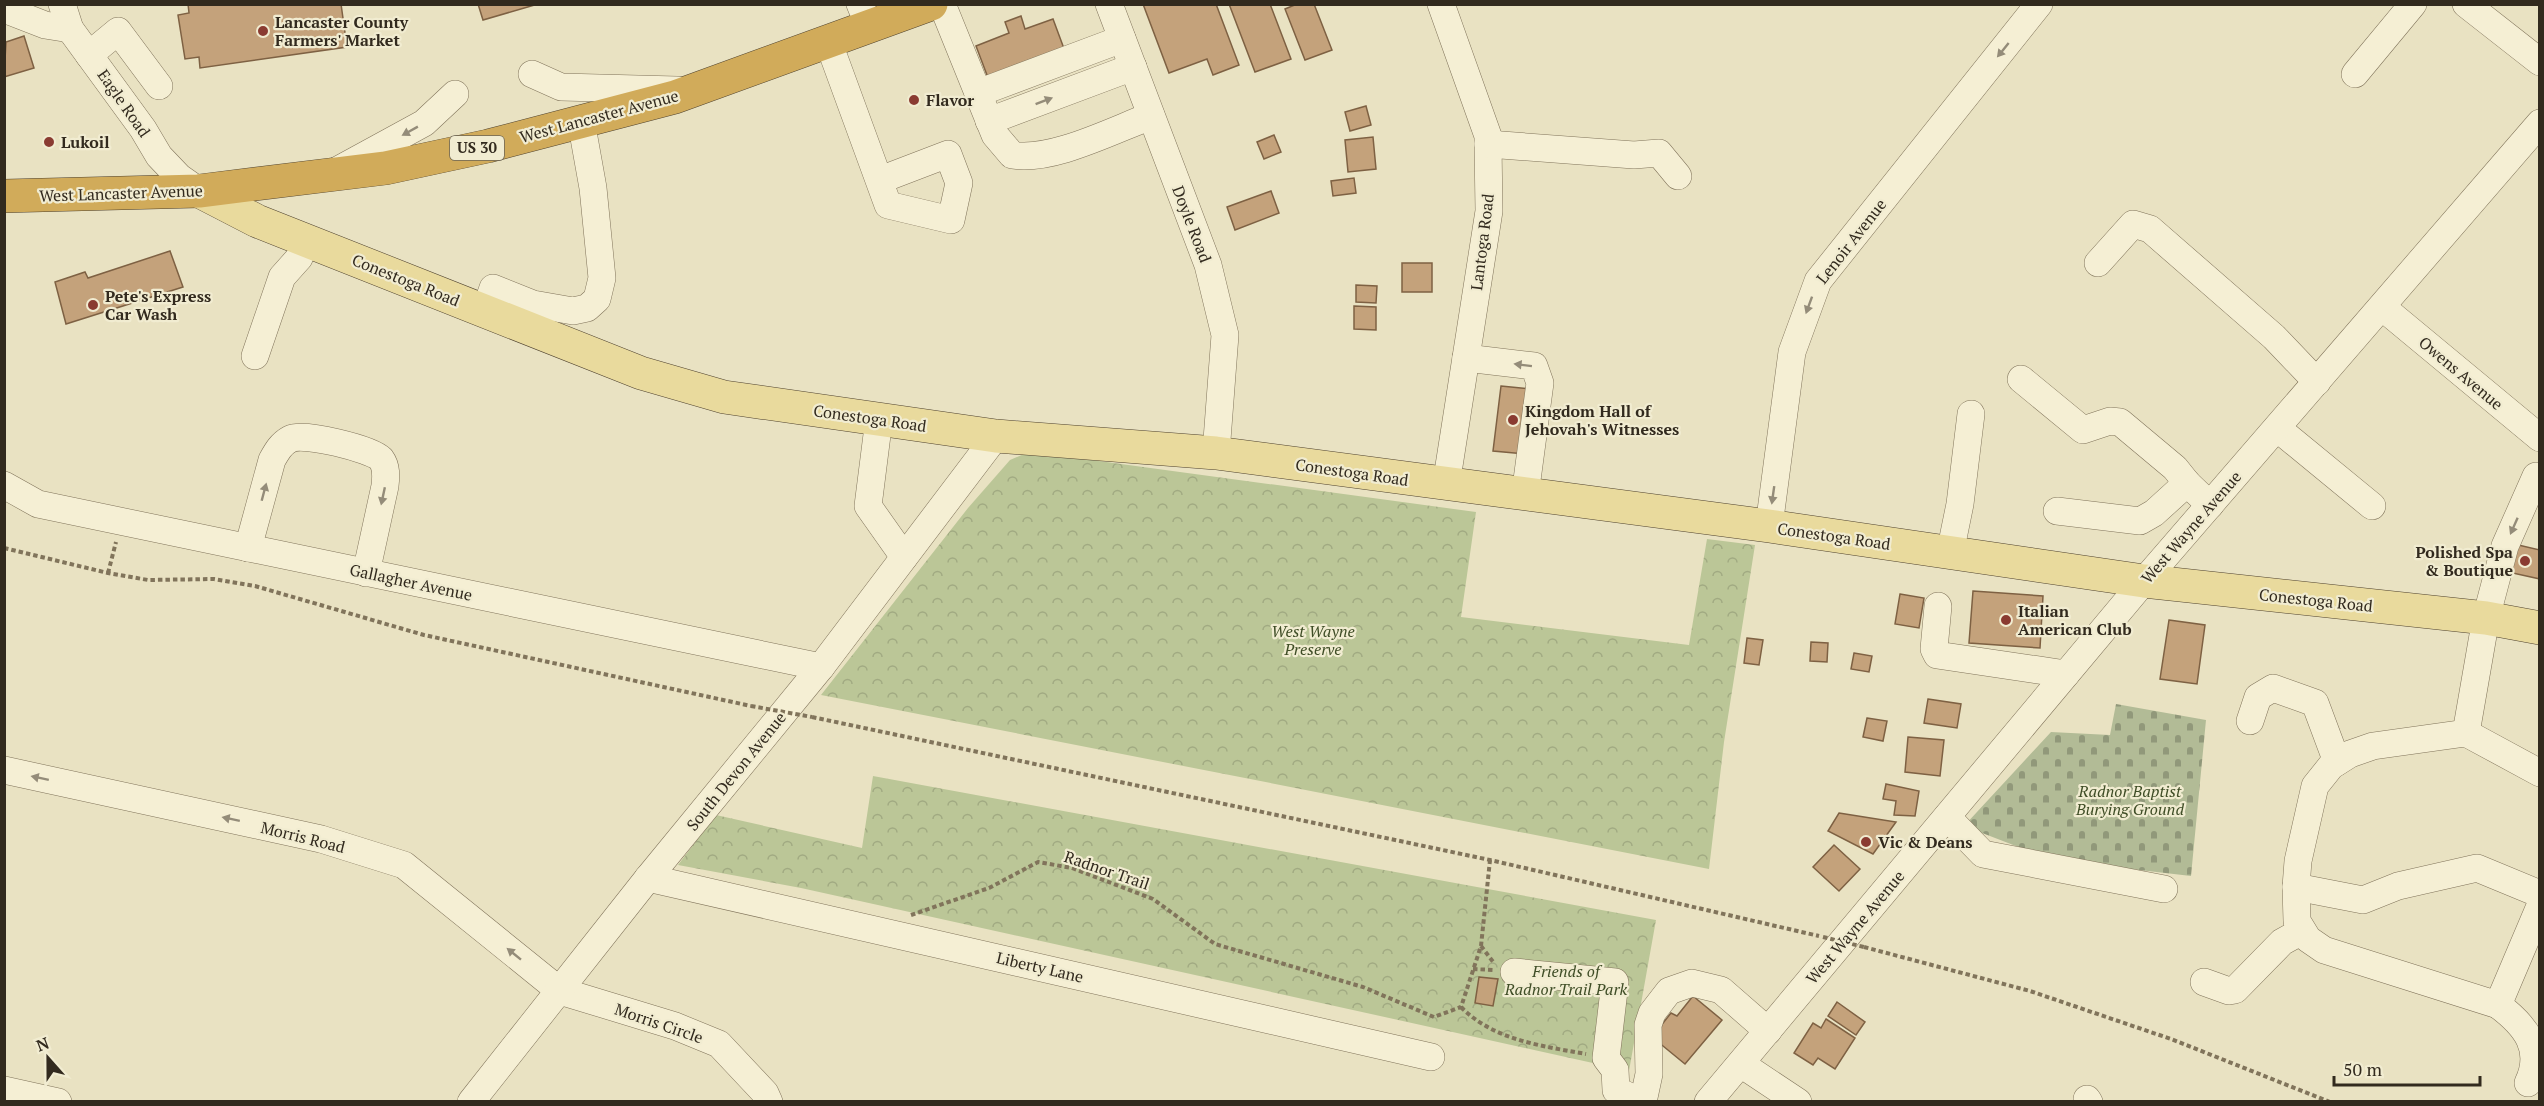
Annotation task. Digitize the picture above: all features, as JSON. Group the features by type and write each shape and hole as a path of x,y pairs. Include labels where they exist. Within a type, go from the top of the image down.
{"highway":[{"name":"West Lancaster Avenue","path":"4,196 199,191 386,168 581,122 693,90 828,41 864,15 931,4"}],"main road":[{"name":"Conestoga Road","path":"199,191 258,221 307,241 485,311 528,315 642,373 724,398 996,436 1216,453 1768,526 2144,581 2486,618 2540,628"}],"street":[{"path":"942,4 989,121 1003,147 1012,155 1023,157 1057,150 1151,116"},
{"name":"Doyle Road","path":"1109,4 1208,265 1220,308 1225,335 1216,453"},
{"name":"Lantoga Road","path":"1441,4 1466,68 1488,136 1489,211 1446,485"},
{"name":"Lenoir Avenue","path":"1768,526 1792,352 1818,281 2039,4"},
{"path":"2355,74 2414,4"},
{"path":"2466,4 2540,62"},
{"path":"4,9 45,25 66,17"},
{"name":"Eagle Road","path":"66,17 159,156 179,177 199,191"},
{"path":"90,55 118,31 159,86"},
{"path":"978,93 1122,39"},
{"path":"828,41 879,180"},
{"path":"989,121 1133,67"},
{"path":"532,74 561,87 693,90"},
{"path":"328,175 424,123 455,94"},
{"path":"528,315 587,308 597,299 600,291 602,279 593,188 581,122"},
{"name":"West Wayne Avenue","path":"1708,1101 2144,581 2540,123"},
{"path":"1488,144 1634,155 1659,153 1678,176"},
{"path":"2098,263 2133,224 2150,229 2274,337 2317,382"},
{"path":"255,356 282,277 299,258 307,241"},
{"name":"Owens Avenue","path":"2382,307 2540,438"},
{"path":"1466,358 1534,366 1539,372 1540,383 1525,495"},
{"path":"2021,379 2083,430 2110,421 2120,422 2175,468 2210,505"},
{"path":"1950,553 1960,504 1971,414"},
{"path":"879,419 868,506 904,557"},
{"path":"2277,428 2372,506"},
{"name":"South Devon Avenue","path":"471,1101 648,878 821,668 996,436"},
{"path":"248,548 272,460 279,447 292,438 315,438 374,454 383,461 386,473 385,486 366,573"},
{"path":"2466,733 2486,618 2505,546 2536,476 2540,478"},
{"path":"2057,511 2140,521 2154,513 2187,483"},
{"name":"Gallagher Avenue","path":"4,486 38,504 821,668"},
{"path":"1938,606 1934,649 1937,655 2066,675"},
{"path":"2250,721 2258,697 2273,688 2310,699 2316,703 2337,762"},
{"path":"2528,1083 2537,1069 2537,1054 2533,1041 2511,1015 2498,1005 2324,950 2302,931 2297,921 2296,887 2298,861 2315,786 2321,776 2350,754 2373,746 2466,733 2540,773"},
{"name":"Morris Road","path":"4,770 321,839 404,865 560,990"},
{"path":"1947,817 1983,854 2164,889"},
{"path":"2296,887 2363,900 2398,886 2477,868 2540,894"},
{"name":"Liberty Lane","path":"648,878 1431,1057"},
{"path":"2498,1005 2540,906"},
{"path":"2204,982 2229,991 2235,990 2282,942 2302,931"},
{"path":"1514,972 1615,982 1606,1058 1615,1070 1616,1090 1642,1101 1649,1074 1648,1025 1652,1013 1669,991 1692,983 1721,990 1768,1031"},
{"name":"Morris Circle","path":"560,990 675,1026 719,1044 765,1093 769,1101"},
{"path":"1740,1064 1798,1101"},
{"path":"4,1090 58,1101"}],"path":[{"path":"108,573 121,522"},
{"path":"4,548 108,573 148,580 214,579 255,586 435,638 1490,860 1823,937 2031,991 2171,1039 2330,1101"},
{"path":"1490,860 1481,946 1461,1007 1476,1023 1499,1033 1538,1045 1606,1058"},
{"name":"Radnor Trail","path":"905,917 989,888 1038,862 1072,868 1153,898 1215,944 1363,987 1434,1017 1461,1007"}],"green space":[{"name":"West Wayne Preserve","path":"1040,453 1476,512 1461,617 1689,645 1707,539 1755,545 1724,742 1709,869 821,695 968,508 1010,460 1024,454"},
{"name":"Radnor Baptist Burying Ground","path":"2116,704 2206,720 2191,876 2062,861 2042,856 1964,826 2051,732 2110,735"},
{"name":"Friends of Radnor Trail Park","path":"873,776 1656,920 1629,1071 801,888 678,865 716,815 862,848"}],"building":[{"name":"Lancaster County Farmers' Market","path":"188,4 341,4 347,47 200,68 199,57 185,59 178,15 189,13"},
{"path":"478,4 538,4 483,20"},
{"path":"1143,4 1216,4 1239,65 1213,75 1207,59 1169,73"},
{"path":"1229,4 1270,4 1291,59 1255,72"},
{"path":"1297,4 1314,4 1332,50 1305,60 1285,9"},
{"path":"1021,16 1025,29 1053,19 1066,54 990,83 976,46 1009,33 1005,22"},
{"path":"24,36 34,68 4,77 6,42"},
{"path":"1366,106 1371,125 1350,131 1345,112"},
{"path":"1274,135 1281,152 1264,159 1257,142"},
{"path":"1373,137 1376,169 1348,172 1345,140"},
{"path":"1354,178 1356,193 1333,196 1331,181"},
{"path":"1271,191 1279,213 1235,230 1227,207"},
{"name":"Pete's Express Car Wash","path":"170,251 183,287 66,324 55,282 85,272 88,278"},
{"path":"1402,263 1432,263 1432,292 1402,292"},
{"path":"1356,285 1377,286 1376,303 1356,302"},
{"path":"1354,306 1376,307 1376,330 1354,329"},
{"name":"Kingdom Hall of Jehovah's Witnesses","path":"1501,386 1532,389 1525,454 1493,451"},
{"name":"Polished Spa & Boutique","path":"2514,544 2540,550 2540,579 2508,572"},
{"name":"Italian American Club","path":"1973,591 2043,596 2040,648 1969,643"},
{"path":"1900,594 1924,598 1919,628 1895,624"},
{"path":"2169,620 2205,625 2197,684 2160,679"},
{"path":"1747,638 1763,640 1759,665 1744,663"},
{"path":"1811,642 1828,643 1827,662 1810,661"},
{"path":"1854,653 1872,656 1869,672 1851,669"},
{"path":"1928,699 1961,704 1957,728 1924,723"},
{"path":"1867,718 1887,721 1883,741 1863,737"},
{"path":"1908,737 1944,740 1940,776 1905,772"},
{"path":"1886,784 1919,791 1915,816 1894,815 1896,801 1883,799"},
{"name":"Vic & Deans","path":"1839,813 1896,822 1873,854 1828,831"},
{"path":"1834,845 1860,869 1839,891 1813,867"},
{"path":"1479,977 1498,979 1493,1006 1475,1003"},
{"path":"1693,996 1722,1020 1685,1064 1652,1037 1671,1013 1677,1016"},
{"path":"1837,1002 1865,1022 1856,1035 1828,1016"},
{"path":"1826,1019 1855,1038 1835,1069 1818,1058 1813,1065 1794,1053 1813,1023 1821,1028"}],"place":[{"name":"Lancaster County Farmers' Market","path":"263,31"},
{"name":"Flavor","path":"914,100"},
{"name":"Lukoil","path":"49,142"},
{"name":"Pete's Express Car Wash","path":"93,305"},
{"name":"Kingdom Hall of Jehovah's Witnesses","path":"1513,420"},
{"name":"Polished Spa & Boutique","path":"2525,561"},
{"name":"Italian American Club","path":"2006,620"},
{"name":"Vic & Deans","path":"1866,842"}]}
